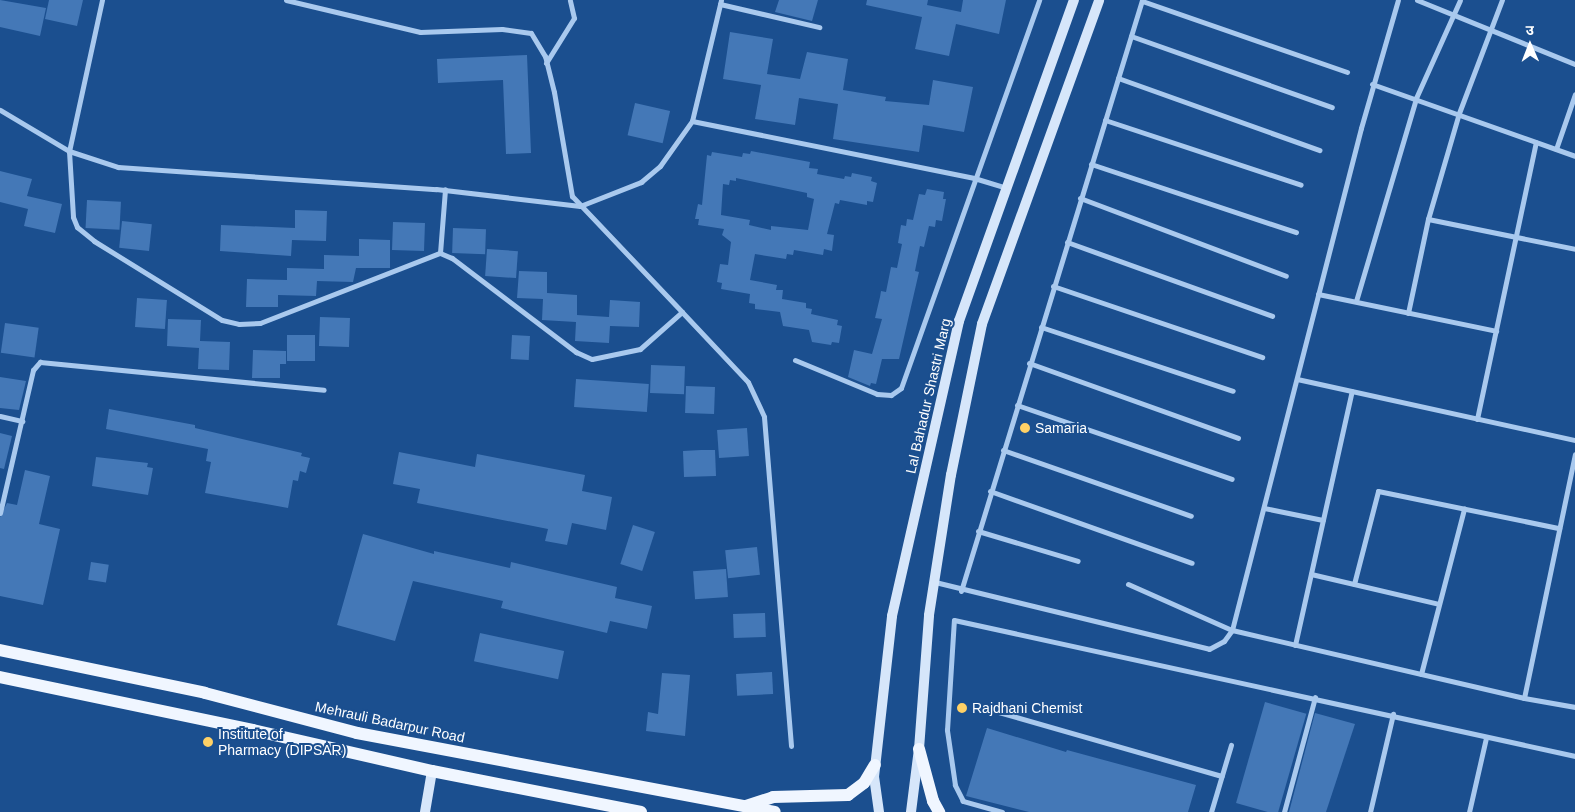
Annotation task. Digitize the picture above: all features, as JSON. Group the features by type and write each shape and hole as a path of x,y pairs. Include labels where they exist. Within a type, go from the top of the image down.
{"main road":[{"name":"Lal Bahadur Shastri Marg","path":"880,812 875,765 892,616 959,321 1074,0"},
{"path":"911,812 919,749 929,615 952,475 982,324 1099,0"},
{"name":"Mehrauli Badarpur Road","path":"0,650 205,693 357,732 775,812"},
{"path":"0,677 253,730 432,771 641,812"},
{"path":"919,749 933,801 940,812"},
{"path":"746,806 773,797 848,795 864,783 875,765"},
{"path":"425,812 432,771"}],"street":[{"path":"102,0 69,152 73,217 77,227 94,242 222,320 260,323 440,253 452,258 576,352 592,359 640,349 682,312"},
{"path":"286,0 420,32 522,30 536,40 546,62 572,196 748,382 764,417 791,746"},
{"path":"546,62 574,18 570,0"},
{"path":"795,360 877,394 891,395 901,388 974,178 1039,0"},
{"path":"935,582 961,591 1209,648 1215,648 1232,630 1298,379 1372,84 1398,0"},
{"path":"1417,0 1575,64"},
{"path":"1356,301 1416,98 1460,0"},
{"path":"1408,313 1428,219 1459,113 1502,0"},
{"path":"961,591 1028,363 1054,286 1142,1 1347,72"},
{"path":"0,110 69,152 118,166 445,189 580,206 612,196 642,182 660,166 692,121 721,2 819,26"},
{"path":"1131,36 1332,108"},
{"path":"1118,78 1319,150"},
{"path":"1372,84 1459,113 1575,156"},
{"path":"1556,150 1575,94"},
{"path":"1105,120 1301,185"},
{"path":"692,121 974,178 1007,188"},
{"path":"1478,419 1536,142"},
{"path":"1091,164 1296,232"},
{"path":"440,253 445,189"},
{"path":"1080,198 1286,276"},
{"path":"1428,219 1575,249"},
{"path":"1067,242 1272,316"},
{"path":"1054,286 1262,357"},
{"path":"1318,294 1496,331"},
{"path":"1041,327 1233,391"},
{"path":"0,513 34,370 40,362 324,390"},
{"path":"1028,363 1238,438"},
{"path":"1298,379 1575,440"},
{"path":"1295,645 1352,391"},
{"path":"1016,405 1232,479"},
{"path":"0,416 22,421"},
{"path":"1003,450 1191,516"},
{"path":"1524,698 1575,454"},
{"path":"990,491 1192,563"},
{"path":"1354,584 1378,491 1559,528"},
{"path":"1264,508 1323,520"},
{"path":"1421,674 1464,509"},
{"path":"978,531 1078,561"},
{"path":"1311,574 1439,604"},
{"path":"1128,584 1232,630 1524,698 1575,707"},
{"path":"1002,812 963,801 954,785 947,730 954,620 1315,696 1486,738 1575,756"},
{"path":"1284,812 1315,696"},
{"path":"988,709 1222,776"},
{"path":"1370,812 1394,714"},
{"path":"1469,812 1486,738"},
{"path":"1211,812 1231,745"}],"building":[{"path":"0,0 46,8 40,36 0,27"},
{"path":"49,0 83,0 77,26 45,19"},
{"path":"779,0 818,0 812,21 775,12"},
{"path":"867,0 928,0 927,5 961,12 963,0 1006,0 999,34 956,24 949,56 915,49 922,17 866,5"},
{"path":"730,32 773,39 767,74 800,79 807,52 848,59 843,90 886,97 885,101 929,105 933,80 973,87 964,132 923,125 919,152 833,139 838,104 799,98 795,125 755,119 761,85 723,79"},
{"path":"527,55 531,153 506,154 503,80 438,83 437,59"},
{"path":"635,103 670,111 663,143 628,135"},
{"path":"751,151 810,162 809,168 818,169 817,174 844,179 845,176 851,177 852,173 872,177 871,181 877,183 873,202 867,201 867,205 840,200 839,204 835,203 827,234 834,235 832,251 824,249 823,255 794,250 793,255 787,254 786,259 755,254 750,280 777,285 776,290 783,290 782,299 806,303 806,308 812,309 811,314 838,320 837,325 842,326 839,343 832,342 831,345 812,342 809,330 783,326 780,312 755,309 755,304 749,303 750,294 721,289 722,283 717,282 720,264 728,265 731,242 722,235 724,229 698,225 699,219 695,219 698,204 702,205 707,155 711,156 712,152 742,157 743,153 750,154","holes":["736,178 807,193 807,197 814,199 808,230 771,226 771,230 749,225 750,220 721,215 723,184 729,185 730,180 736,181"]},
{"path":"0,171 32,179 27,196 62,204 55,233 24,226 28,209 0,202"},
{"path":"927,189 944,192 943,199 946,199 942,221 936,220 935,227 929,226 924,247 920,246 915,271 919,272 899,359 882,359 876,384 871,383 870,386 848,377 854,350 872,354 882,319 875,318 881,291 886,292 891,267 897,268 902,244 898,243 901,225 906,226 907,219 913,220 919,194 925,195"},
{"path":"87,200 121,202 119,230 86,228"},
{"path":"295,210 327,211 326,241 292,240 291,256 220,251 221,225 295,228"},
{"path":"122,221 152,224 149,251 119,248"},
{"path":"393,222 425,223 424,251 392,250"},
{"path":"453,228 486,229 485,254 452,253"},
{"path":"359,239 390,240 390,268 356,268 353,282 317,281 316,296 278,295 278,307 246,307 247,279 287,280 287,268 324,269 324,255 359,256"},
{"path":"487,249 518,251 516,278 485,276"},
{"path":"519,271 547,272 547,293 577,295 577,315 609,317 610,300 640,302 639,327 610,326 609,343 575,341 576,322 542,320 543,299 517,298"},
{"path":"137,298 167,300 165,329 135,327"},
{"path":"320,317 350,318 349,347 319,346"},
{"path":"168,319 201,320 200,341 230,342 229,370 198,369 199,348 167,346"},
{"path":"5,323 39,328 34,357 1,353"},
{"path":"287,335 315,335 315,361 287,361"},
{"path":"512,335 530,336 529,360 511,359"},
{"path":"253,350 286,351 286,364 280,364 280,378 252,378"},
{"path":"651,365 685,366 684,394 650,393"},
{"path":"0,377 26,381 19,410 0,408"},
{"path":"576,379 649,384 647,412 574,407"},
{"path":"686,386 715,387 714,414 685,413"},
{"path":"109,409 195,425 195,428 302,453 301,456 310,458 306,473 300,471 298,481 293,480 288,508 205,493 211,462 206,461 208,449 106,429"},
{"path":"747,428 749,456 719,458 717,430"},
{"path":"0,433 12,436 4,469 0,468"},
{"path":"715,450 716,476 684,477 683,451"},
{"path":"399,452 475,467 477,454 585,475 582,491 612,497 606,530 572,523 567,545 545,541 548,529 417,503 420,489 393,484"},
{"path":"96,457 148,463 147,467 153,468 148,495 92,486"},
{"path":"25,470 50,476 39,524 60,529 43,605 0,596 0,517 7,503 17,505"},
{"path":"633,525 655,532 642,571 620,564"},
{"path":"363,534 434,554 434,551 510,568 511,562 617,587 615,598 652,606 647,629 610,621 607,633 501,608 503,601 413,581 395,641 337,625"},
{"path":"757,547 760,575 728,578 725,550"},
{"path":"91,562 109,565 106,583 88,580"},
{"path":"726,569 728,597 695,599 693,571"},
{"path":"765,613 766,637 734,638 733,614"},
{"path":"480,633 564,651 558,679 474,661"},
{"path":"772,672 773,694 737,696 736,674"},
{"path":"662,673 690,675 685,736 646,731 648,712 658,714"},
{"path":"1265,702 1306,714 1278,812 1268,812 1236,803"},
{"path":"1315,713 1355,724 1326,812 1289,812"},
{"path":"987,728 1066,752 1067,750 1196,785 1188,812 1029,812 966,796"}],"place":[{"name":"Samaria","path":"1025,428"},
{"name":"Rajdhani Chemist","path":"962,708"},
{"name":"Institute of Pharmacy (DIPSAR)","path":"208,742"}]}
